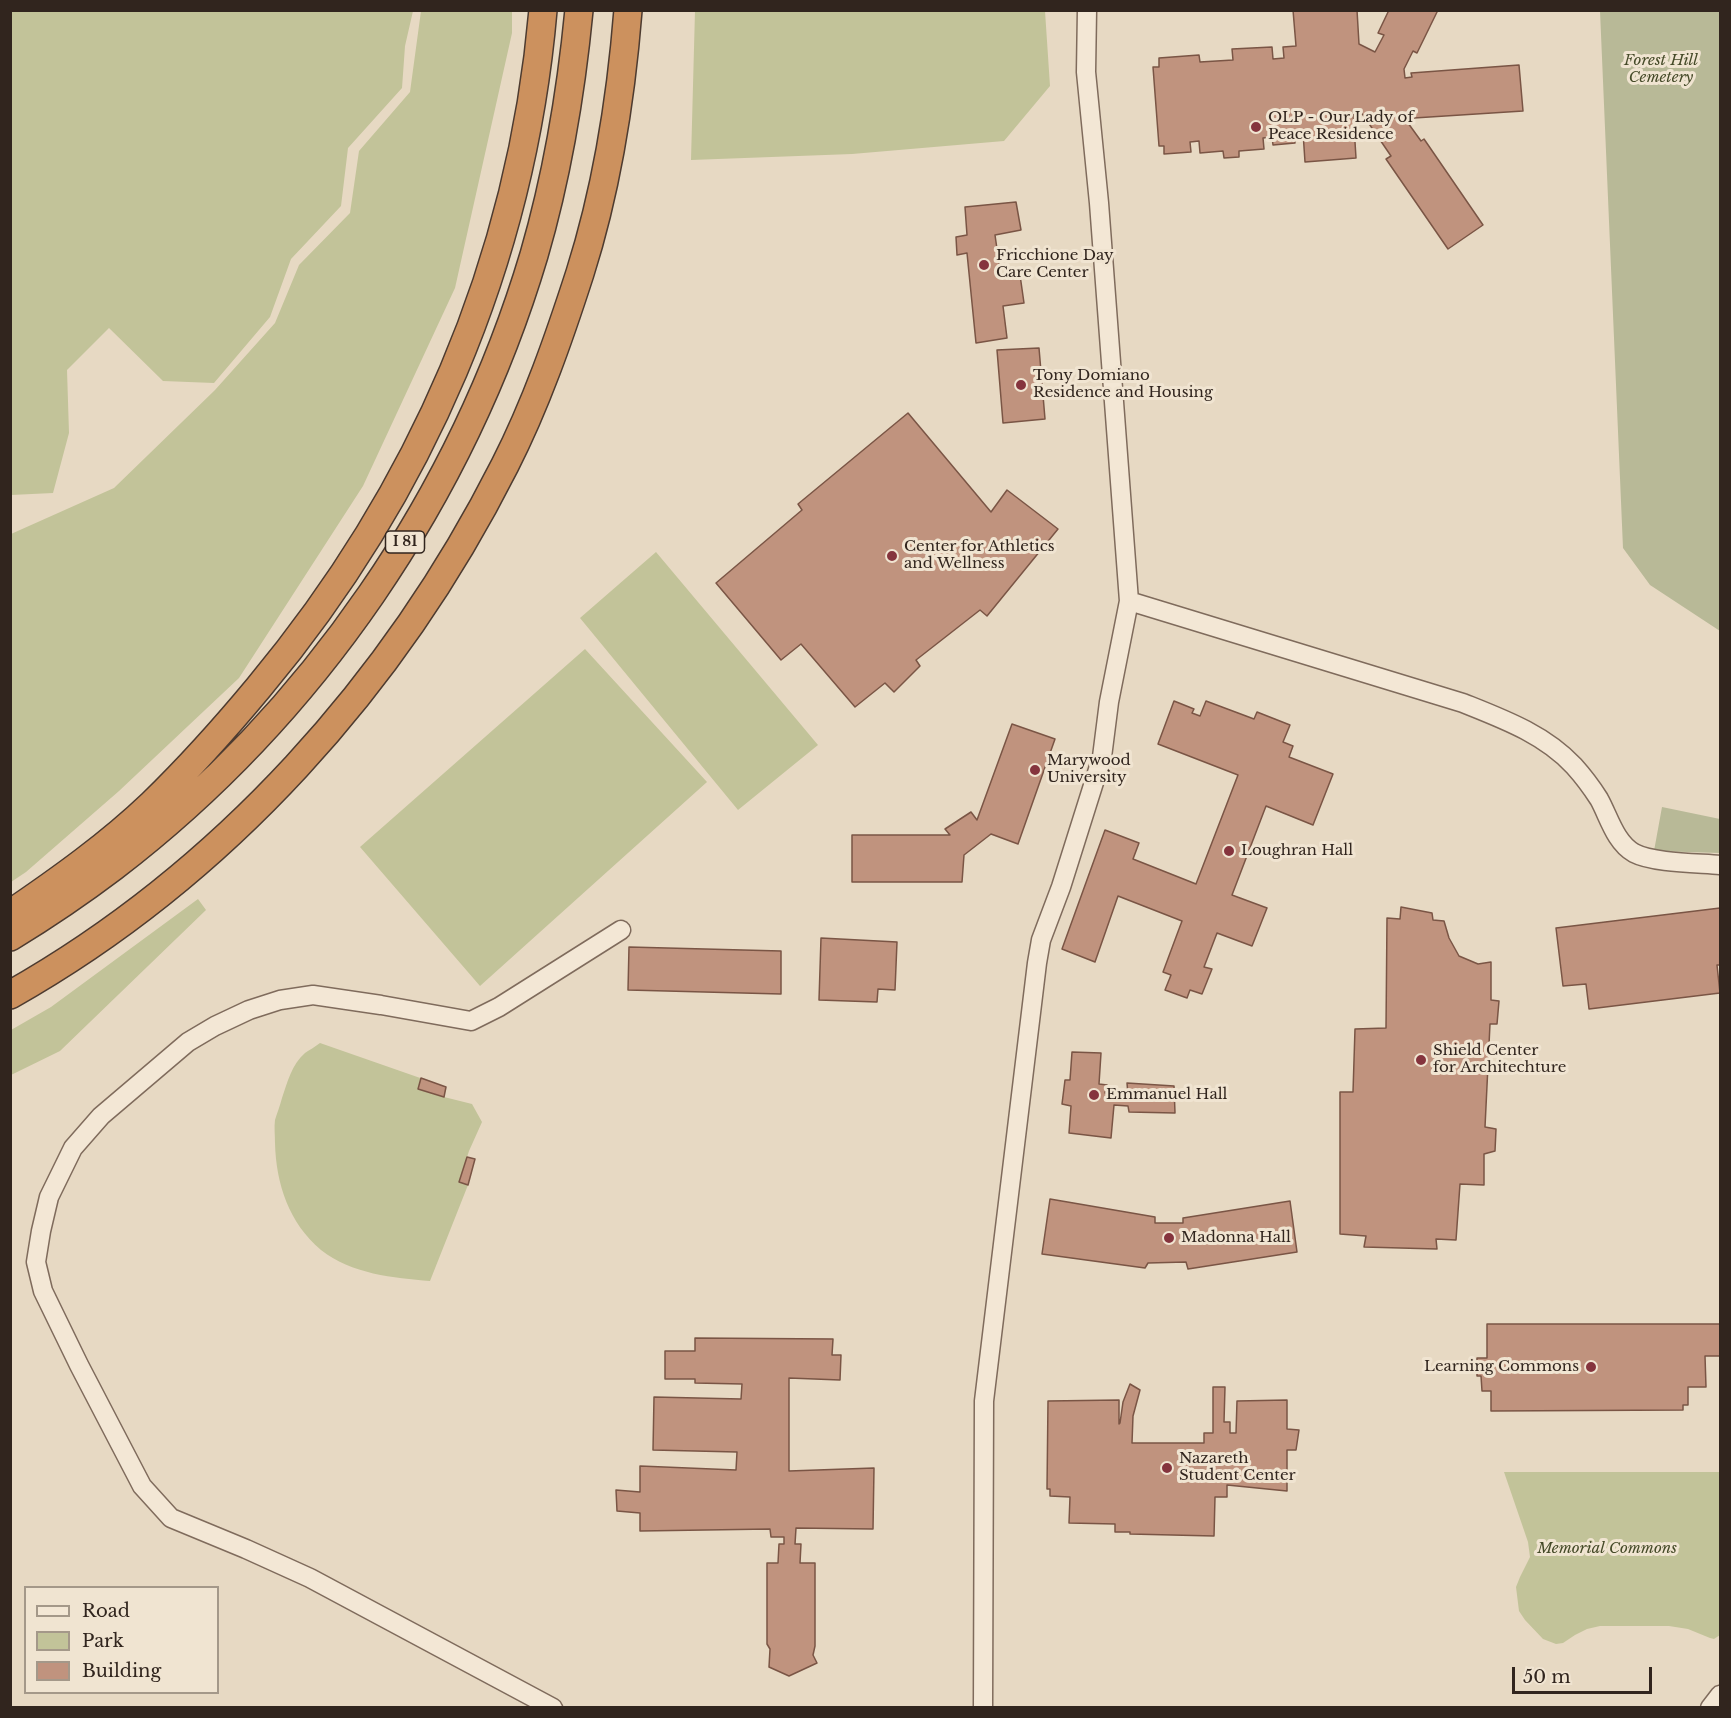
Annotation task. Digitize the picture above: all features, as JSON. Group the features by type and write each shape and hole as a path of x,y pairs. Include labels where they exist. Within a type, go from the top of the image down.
{"highway":[{"path":"10,914 101,848 151,805 198,758 305,629 361,548 391,498 429,426 455,368 479,307 499,245 517,179 530,112 540,48 543,10"},
{"name":"I 81","path":"10,937 61,905 114,867 166,824 217,777 265,728 309,677 353,621 390,567 461,442 488,382 534,256 552,188 565,118 579,10"},
{"path":"10,995 89,946 144,906 199,861 252,812 302,762 347,709 393,650 432,594 506,464 534,401 581,270 602,188 614,127 628,10"}],"street":[{"path":"983,1707 984,1401 1037,963 1041,940 1061,887 1102,756 1109,702 1128,601 1099,203 1086,72 1087,10"},
{"path":"1128,601 1463,703 1510,722 1547,742 1574,766 1598,798 1619,838 1634,852 1667,860 1720,865"},
{"path":"553,1707 310,1578 171,1518 142,1486 43,1291 36,1262 49,1197 73,1148 101,1116 188,1042 215,1026 249,1010 280,1000 313,994 471,1021 499,1007 621,930"},
{"path":"1710,1707 1720,1695"}],"green space":[{"path":"11,10 413,11 405,46 402,88 348,148 341,206 291,259 270,317 214,383 163,381 109,328 67,370 69,433 53,493 11,495"},
{"path":"421,11 512,11 512,33 455,288 363,486 239,678 119,791 26,872 11,882 11,534 114,488 215,390 275,323 299,265 350,213 359,151 410,92"},
{"path":"695,11 1045,11 1050,86 1004,141 852,154 691,160"},
{"name":"Forest Hill Cemetery","path":"1600,11 1720,11 1720,631 1650,585 1623,548"},
{"path":"656,552 818,745 738,810 580,618"},
{"path":"585,649 707,782 480,986 360,847"},
{"path":"1662,807 1720,819 1720,853 1654,851"},
{"path":"198,899 206,910 60,1051 11,1075 11,1030 51,1007"},
{"path":"320,1043 446,1087 444,1097 472,1104 482,1122 459,1182 468,1185 430,1281 359,1270 333,1258 321,1250 300,1228 286,1202 278,1173 275,1120 293,1068 300,1057"},
{"name":"Memorial Commons","path":"1504,1472 1720,1472 1720,1635 1714,1639 1688,1629 1669,1626 1600,1626 1587,1629 1563,1643 1556,1644 1543,1639 1519,1611 1516,1587 1530,1557 1528,1542"}],"building":[{"name":"OLP - Our Lady of Peace Residence","path":"1293,10 1357,10 1359,44 1375,52 1384,35 1378,33 1389,10 1438,10 1417,53 1413,51 1404,69 1405,78 1412,77 1411,73 1519,65 1523,111 1414,118 1414,113 1408,114 1408,123 1421,141 1424,139 1483,225 1448,249 1386,159 1391,156 1359,109 1353,110 1356,158 1305,162 1303,132 1294,133 1295,143 1273,145 1272,137 1263,138 1264,149 1239,151 1239,157 1224,158 1223,151 1200,153 1199,141 1190,142 1191,152 1164,154 1164,146 1159,146 1153,67 1159,67 1159,58 1199,55 1200,62 1233,60 1232,49 1272,47 1273,59 1284,58 1283,47 1296,46"},
{"name":"Fricchione Day Care Center","path":"1016,202 1021,230 995,235 1001,277 1020,275 1024,303 1003,306 1007,338 976,343 967,253 957,255 956,237 967,235 965,207"},
{"name":"Tony Domiano Residence and Housing","path":"1039,348 1045,419 1003,423 997,350"},
{"name":"Center for Athletics and Wellness","path":"908,413 991,512 1007,490 1058,529 987,616 980,610 916,660 920,666 894,692 885,683 855,707 801,644 781,660 716,583 802,510 798,504"},
{"name":"Loughran Hall","path":"1174,701 1194,709 1192,713 1200,716 1206,701 1254,719 1257,712 1290,725 1283,742 1293,746 1289,757 1333,774 1313,825 1266,806 1232,895 1267,908 1252,946 1217,933 1204,967 1212,969 1202,994 1190,990 1187,998 1165,990 1171,975 1163,972 1182,921 1118,896 1095,962 1062,949 1105,830 1139,843 1133,859 1196,884 1238,775 1158,744"},
{"path":"1012,724 1055,739 1018,844 991,834 964,855 962,882 852,882 852,835 950,835 945,829 971,812 977,820"},
{"name":"Shield Center for Architechture","path":"1401,907 1432,913 1433,920 1444,921 1449,938 1459,956 1478,964 1491,962 1491,1000 1499,1001 1497,1024 1490,1024 1485,1127 1496,1129 1495,1151 1484,1154 1484,1185 1460,1184 1456,1240 1436,1239 1437,1249 1364,1247 1366,1236 1340,1234 1340,1092 1353,1092 1355,1029 1386,1028 1387,918 1400,919"},
{"path":"1720,908 1720,965 1717,965 1720,993 1589,1009 1586,984 1563,986 1556,928"},
{"path":"821,938 897,942 895,990 878,989 877,1002 819,1000"},
{"path":"629,947 781,951 781,994 628,990"},
{"name":"Emmanuel Hall","path":"1072,1052 1101,1053 1099,1084 1107,1085 1105,1093 1128,1095 1127,1083 1174,1086 1175,1113 1129,1112 1128,1106 1114,1105 1111,1138 1069,1133 1071,1106 1062,1104 1065,1080 1070,1080"},
{"path":"421,1078 446,1087 444,1097 418,1089"},
{"path":"467,1157 475,1159 468,1185 459,1182"},
{"name":"Madonna Hall","path":"1050,1199 1155,1217 1155,1223 1183,1223 1183,1218 1290,1201 1297,1252 1188,1269 1186,1262 1148,1263 1145,1268 1042,1254"},
{"name":"Learning Commons","path":"1487,1324 1720,1324 1720,1356 1705,1356 1706,1387 1688,1387 1688,1405 1683,1405 1683,1410 1491,1411 1491,1391 1482,1391 1481,1376 1477,1376 1477,1358 1487,1358"},
{"path":"695,1338 833,1339 832,1355 841,1355 840,1380 789,1378 789,1471 874,1468 873,1529 796,1528 795,1544 801,1544 800,1563 815,1563 815,1646 813,1655 817,1663 789,1676 769,1667 770,1649 767,1644 767,1563 778,1563 779,1544 784,1544 784,1537 771,1537 770,1529 640,1531 640,1513 617,1511 616,1490 640,1492 640,1466 736,1470 737,1452 653,1450 654,1397 741,1399 742,1384 695,1383 695,1379 665,1379 665,1351 695,1351"},
{"name":"Nazareth Student Center","path":"1130,1384 1140,1390 1133,1416 1132,1443 1204,1443 1204,1433 1213,1433 1213,1387 1225,1387 1224,1422 1230,1422 1230,1433 1236,1433 1237,1401 1287,1400 1287,1429 1299,1430 1296,1450 1287,1450 1287,1491 1227,1485 1227,1497 1215,1497 1214,1536 1130,1534 1130,1532 1115,1532 1115,1524 1069,1523 1070,1497 1050,1496 1050,1489 1047,1489 1048,1401 1119,1400 1119,1424 1123,1402"}],"place":[{"name":"OLP - Our Lady of Peace Residence","path":"1256,127"},
{"name":"Fricchione Day Care Center","path":"984,265"},
{"name":"Tony Domiano Residence and Housing","path":"1021,385"},
{"name":"Center for Athletics and Wellness","path":"892,556"},
{"name":"Marywood University","path":"1035,770"},
{"name":"Loughran Hall","path":"1229,851"},
{"name":"Shield Center for Architechture","path":"1421,1060"},
{"name":"Emmanuel Hall","path":"1094,1095"},
{"name":"Madonna Hall","path":"1169,1238"},
{"name":"Learning Commons","path":"1591,1367"},
{"name":"Nazareth Student Center","path":"1167,1468"}]}
